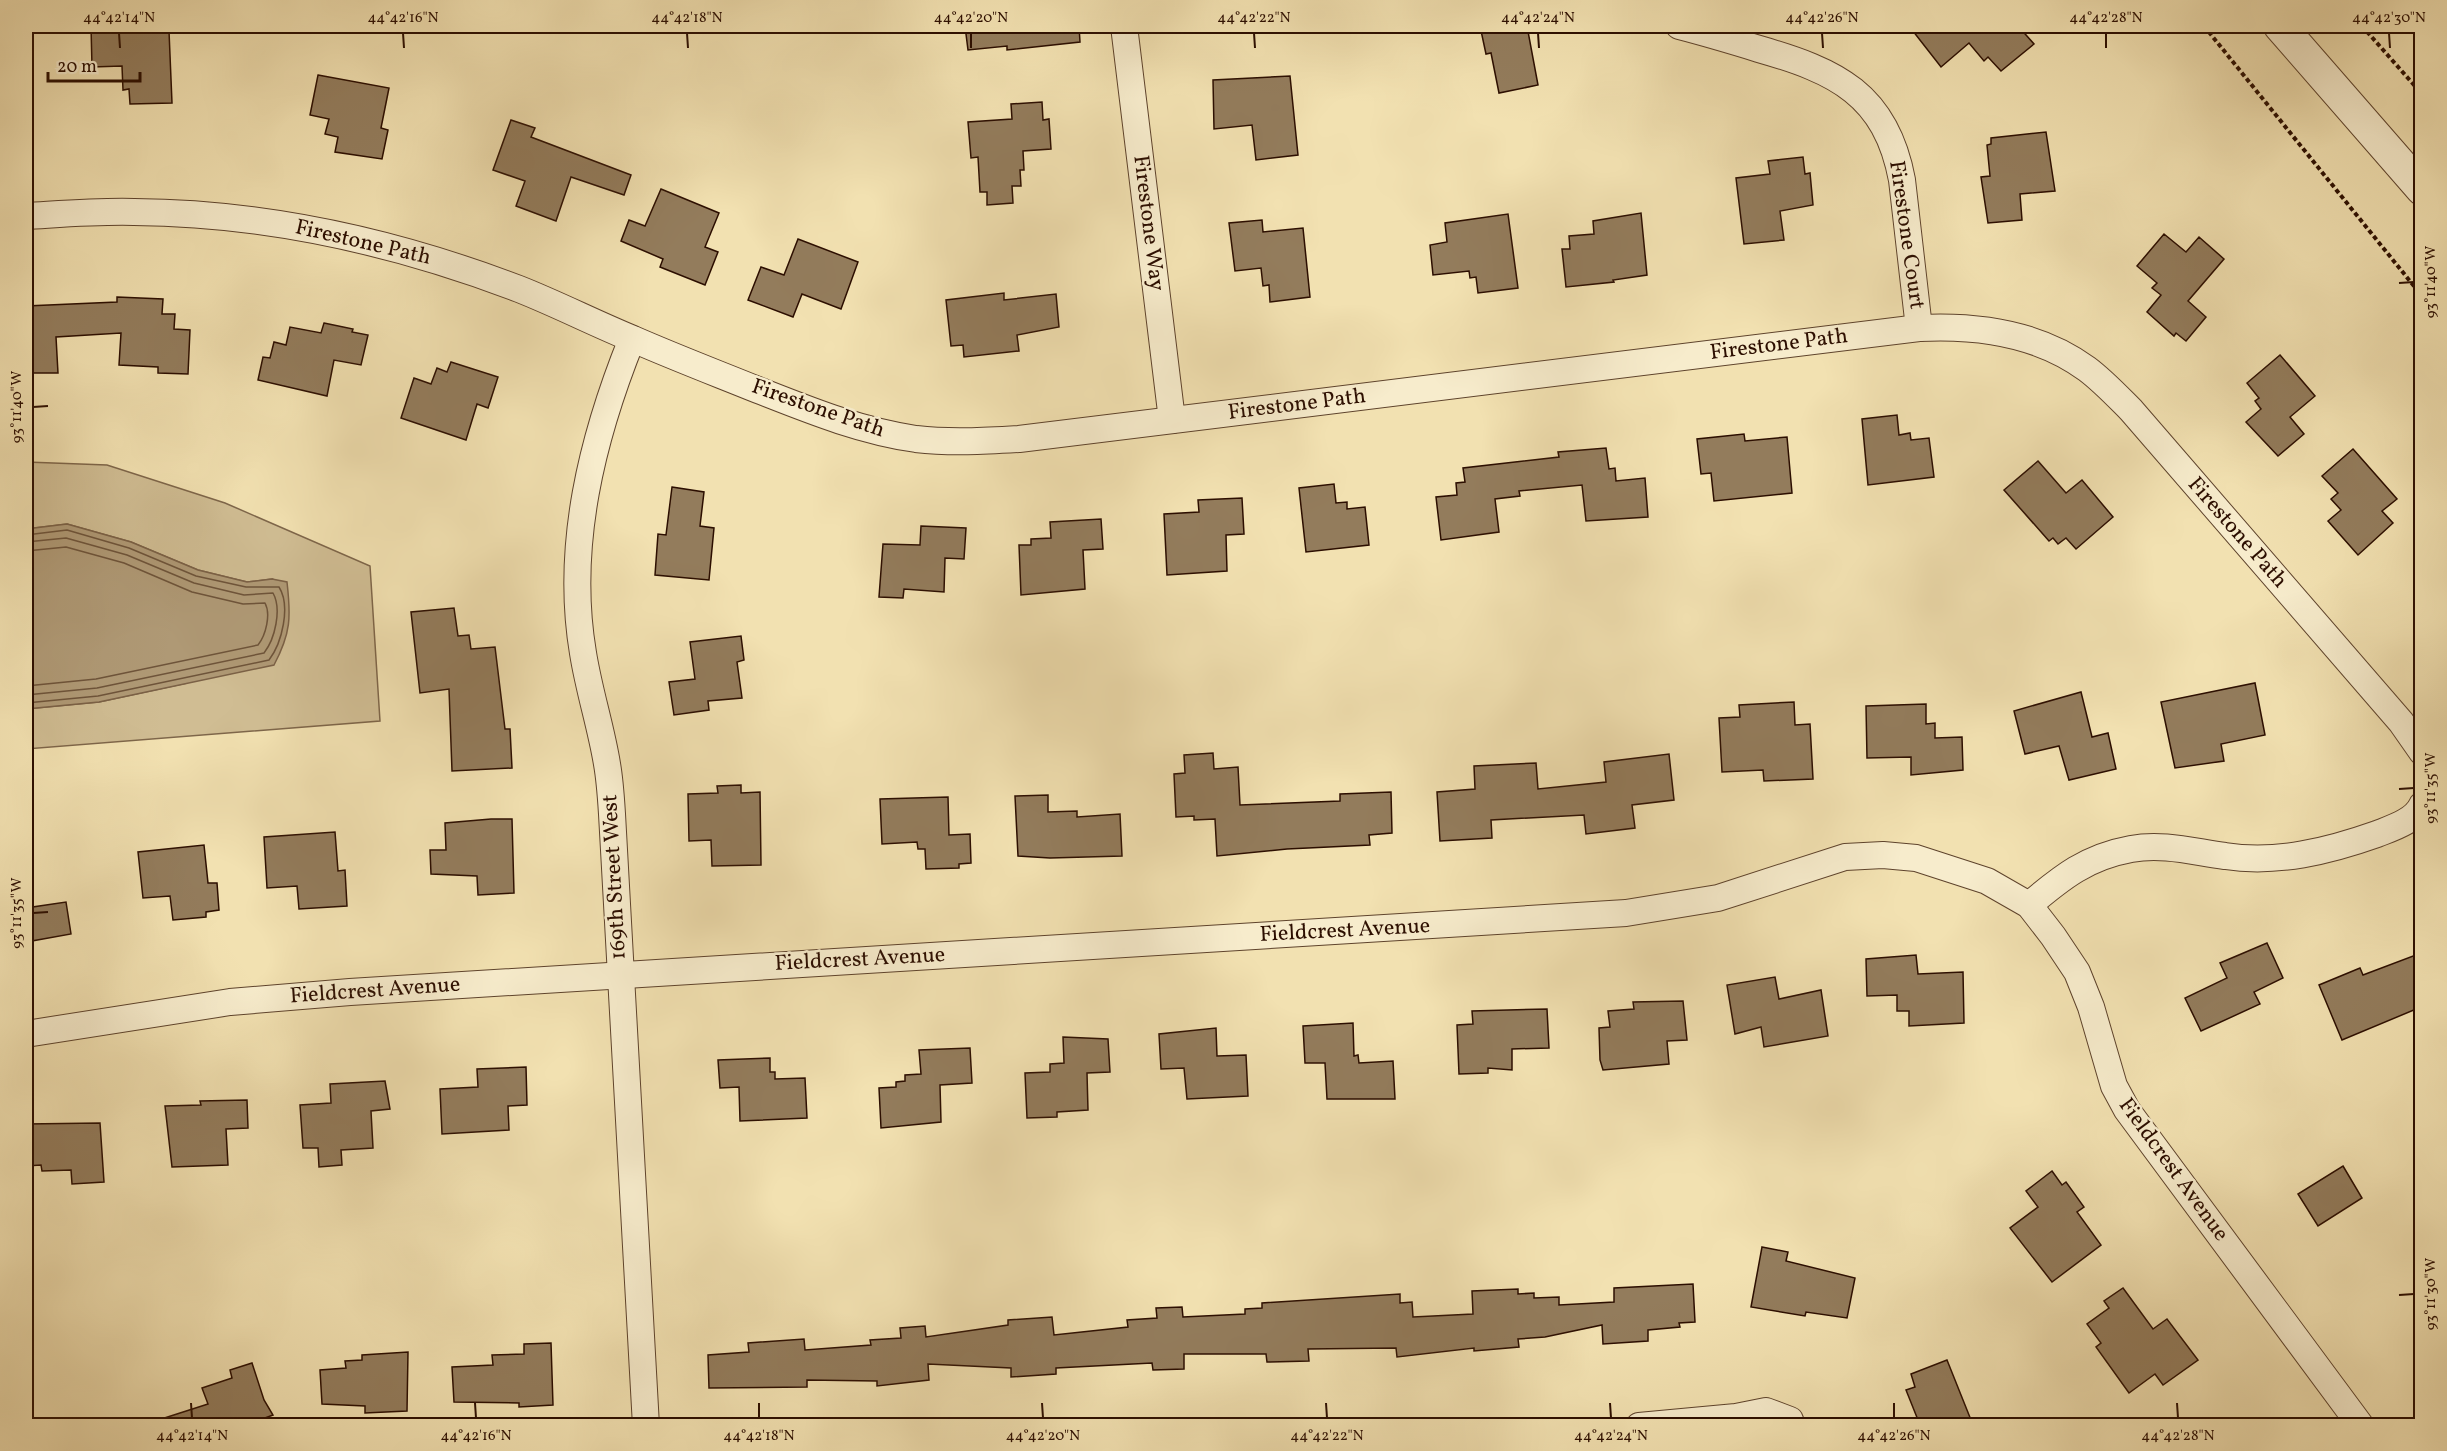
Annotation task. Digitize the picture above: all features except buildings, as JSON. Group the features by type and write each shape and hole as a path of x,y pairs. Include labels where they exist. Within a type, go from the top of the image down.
{"street":[{"name":"Firestone Way","path":"1124,26 1172,420"},
{"name":"Firestone Court","path":"1679,26 1817,67 1839,78 1861,98 1882,123 1900,170 1919,328"},
{"path":"2280,26 2421,189"},
{"name":"Firestone Path","path":"26,216 134,212 184,213 300,226 416,253 520,290 632,339 811,411 862,428 916,439 969,442 1009,440 1919,328 1951,326 1979,328 2009,334 2065,356 2087,369 2138,419 2401,722 2421,752"},
{"name":"169th Street West","path":"632,339 598,432 578,535 577,591 582,652 607,764 612,814 646,1425"},
{"path":"2029,905 2079,866 2103,855 2133,848 2168,847 2253,858 2324,851 2396,826 2419,812 2421,805"},
{"name":"Fieldcrest Avenue","path":"26,1034 230,1002 351,992 1626,913 1718,898 1845,857 1874,855 1916,858 1987,880 2029,905 2077,972 2091,1006 2114,1086 2127,1110 2361,1425"},
{"path":"1638,1425 1736,1417 1766,1411 1790,1420 1792,1425"}],"path":[{"path":"2204,26 2421,296"},
{"path":"2362,26 2421,94"}],"shaded area":[{"path":"26,462 107,465 225,503 370,566 380,721 26,749 26,709 99,702 187,683 272,579 247,582 198,570 131,542 67,524 26,529"}],"water":[{"path":"67,524 131,542 198,570 247,582 272,579 287,582 289,605 287,634 274,665 99,702 26,709 26,529"}]}
